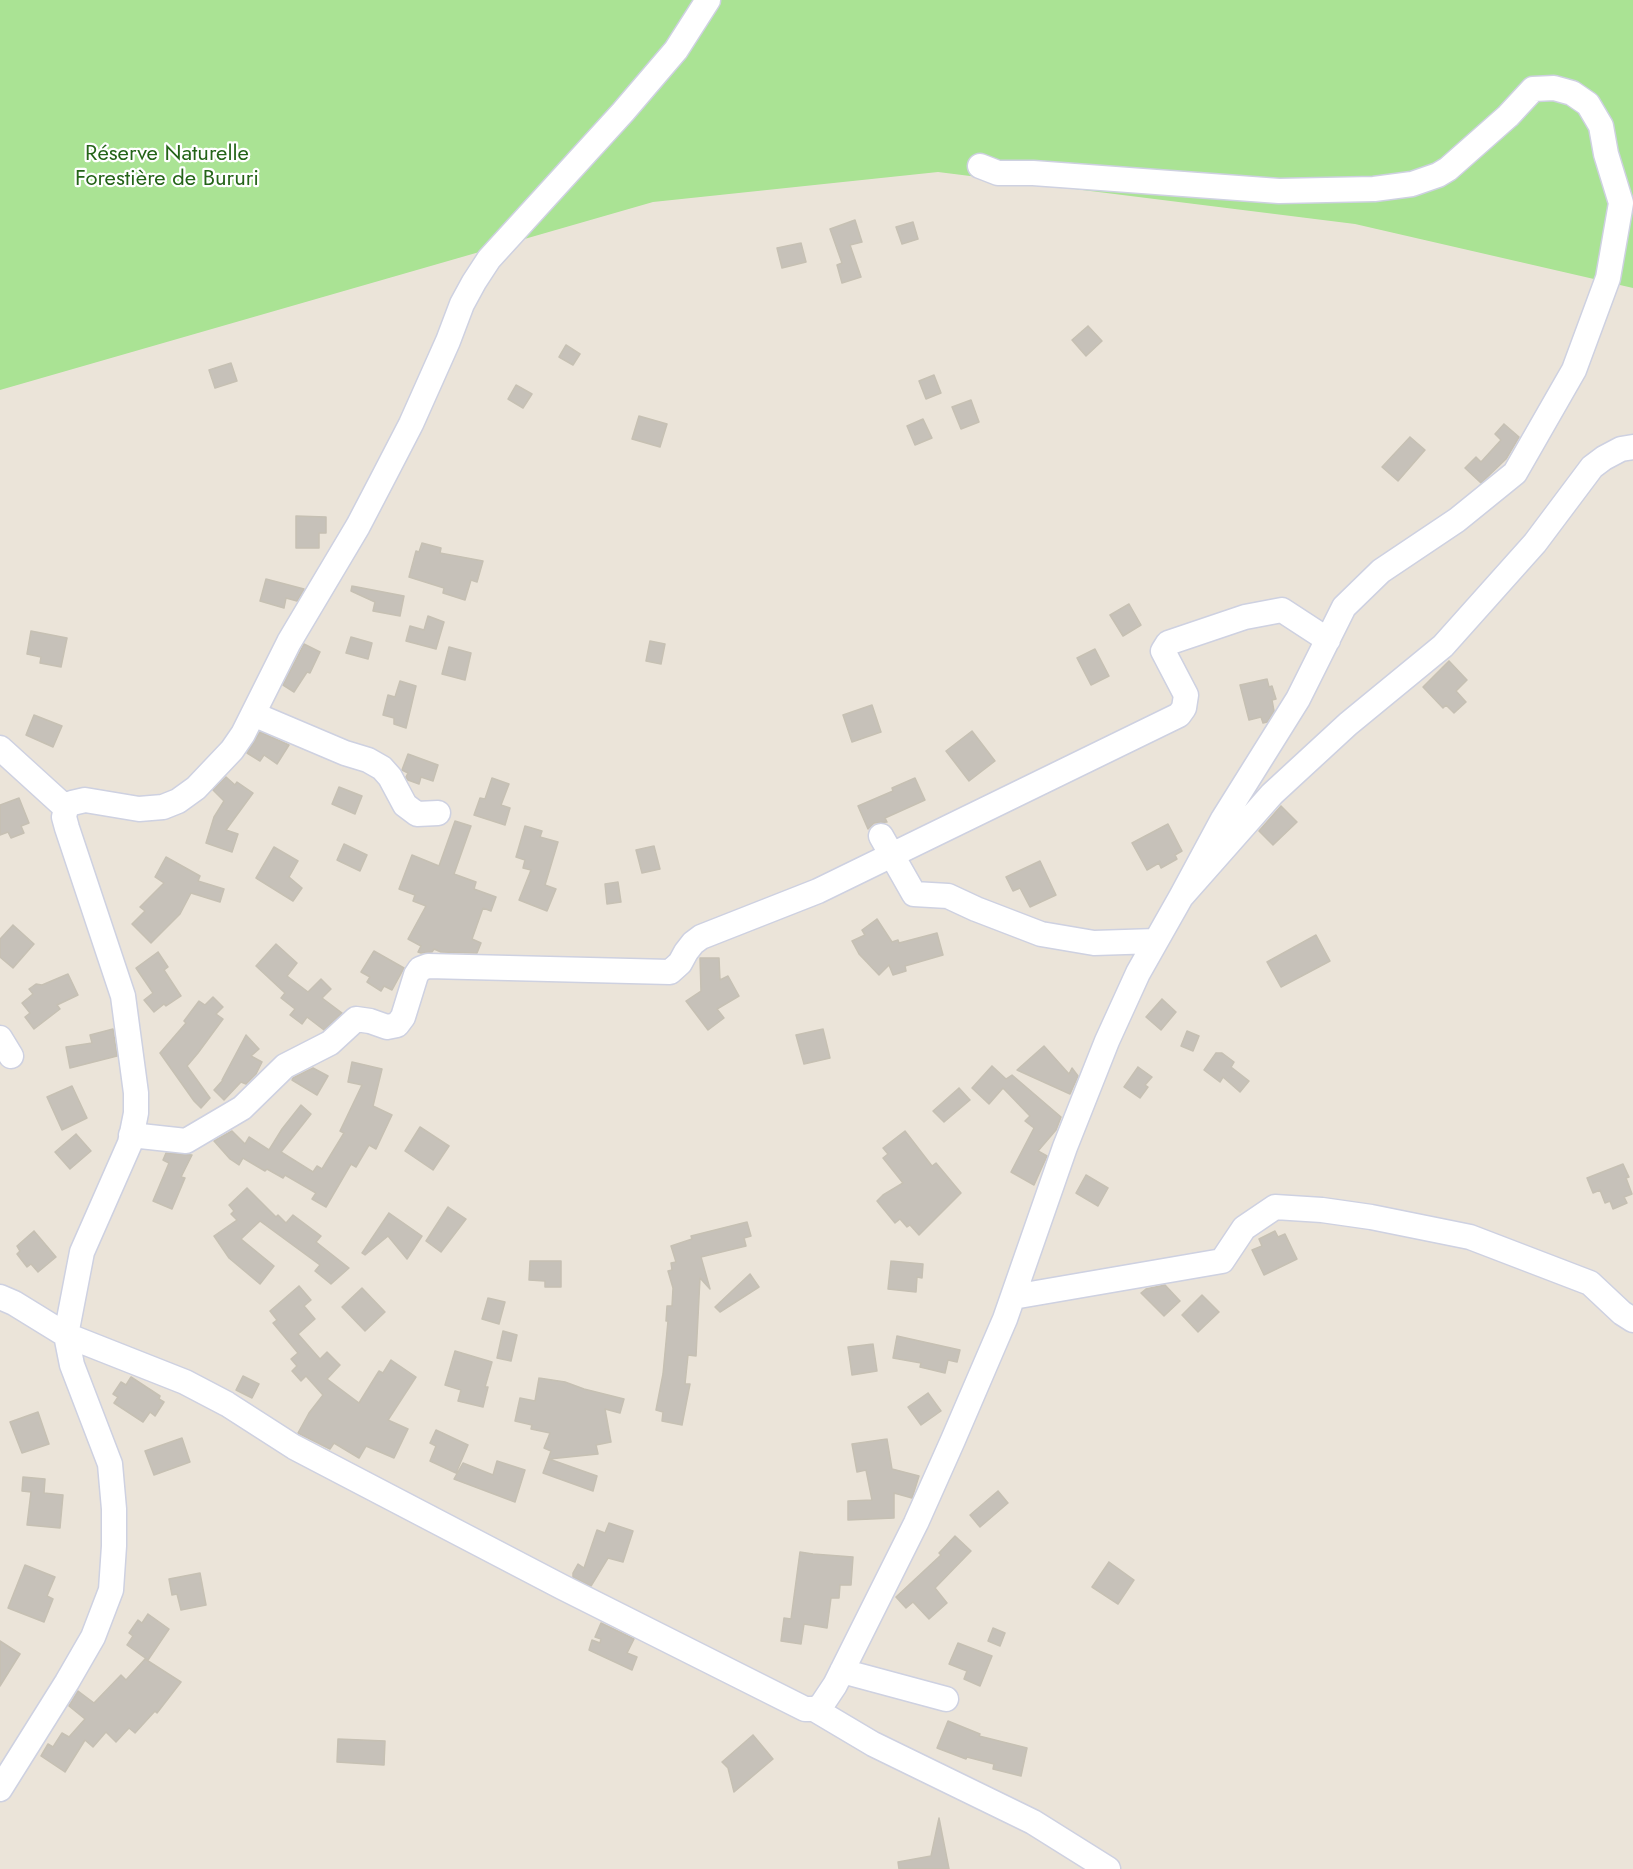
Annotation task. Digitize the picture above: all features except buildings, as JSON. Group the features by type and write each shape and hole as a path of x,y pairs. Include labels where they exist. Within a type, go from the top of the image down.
{"street":[{"path":"0,1789 93,1637 111,1590 114,1546 114,1509 110,1464 72,1365 66,1335 82,1252 130,1143 136,1113 136,1093 123,996 67,828 64,817 66,808 72,803 85,800 139,809 163,807 178,801 196,788 226,757 243,734 290,642 362,519 411,424 462,304 474,282 489,259 616,121 676,50 708,0"},
{"path":"814,1710 826,1700 842,1671 916,1523 1013,1297 1065,1147 1107,1041 1138,973 1223,819 1298,699 1344,607 1381,571 1457,520 1515,473 1574,370 1608,278 1621,203 1606,154 1601,126 1588,104 1572,93 1554,88 1533,89 1508,116 1448,169 1412,184 1374,189 1279,191 1033,173 998,173 980,166"},
{"path":"1180,897 1272,794 1348,723 1443,646 1535,543 1592,467 1621,449 1633,447"},
{"path":"131,1136 186,1142 242,1108 285,1066 330,1043 356,1019 387,1027 397,1025 403,1017 416,975 420,969 428,966 669,972 680,963 686,952 701,937 818,891 886,846 1179,715 1184,708 1186,695 1163,651 1168,644 1245,617 1282,610 1328,640"},
{"path":"253,714 345,753 368,760 382,768 390,777 405,805 417,814 438,813"},
{"path":"0,748 66,808"},
{"path":"886,846 914,894 948,896 1041,934 1094,943 1156,942"},
{"path":"1013,1297 1222,1261 1244,1228 1275,1207 1322,1210 1371,1217 1470,1237 1590,1283 1622,1313 1633,1320"},
{"path":"0,1297 66,1335 185,1382 227,1404 294,1447 346,1475 796,1705 814,1710 873,1744 1033,1822 1108,1869"},
{"path":"842,1671 946,1699"}],"green space":[{"name":"Réserve Naturelle Forestière de Bururi","path":"0,0 1633,0 1633,288 1355,224 938,172 653,202 0,390"}]}
